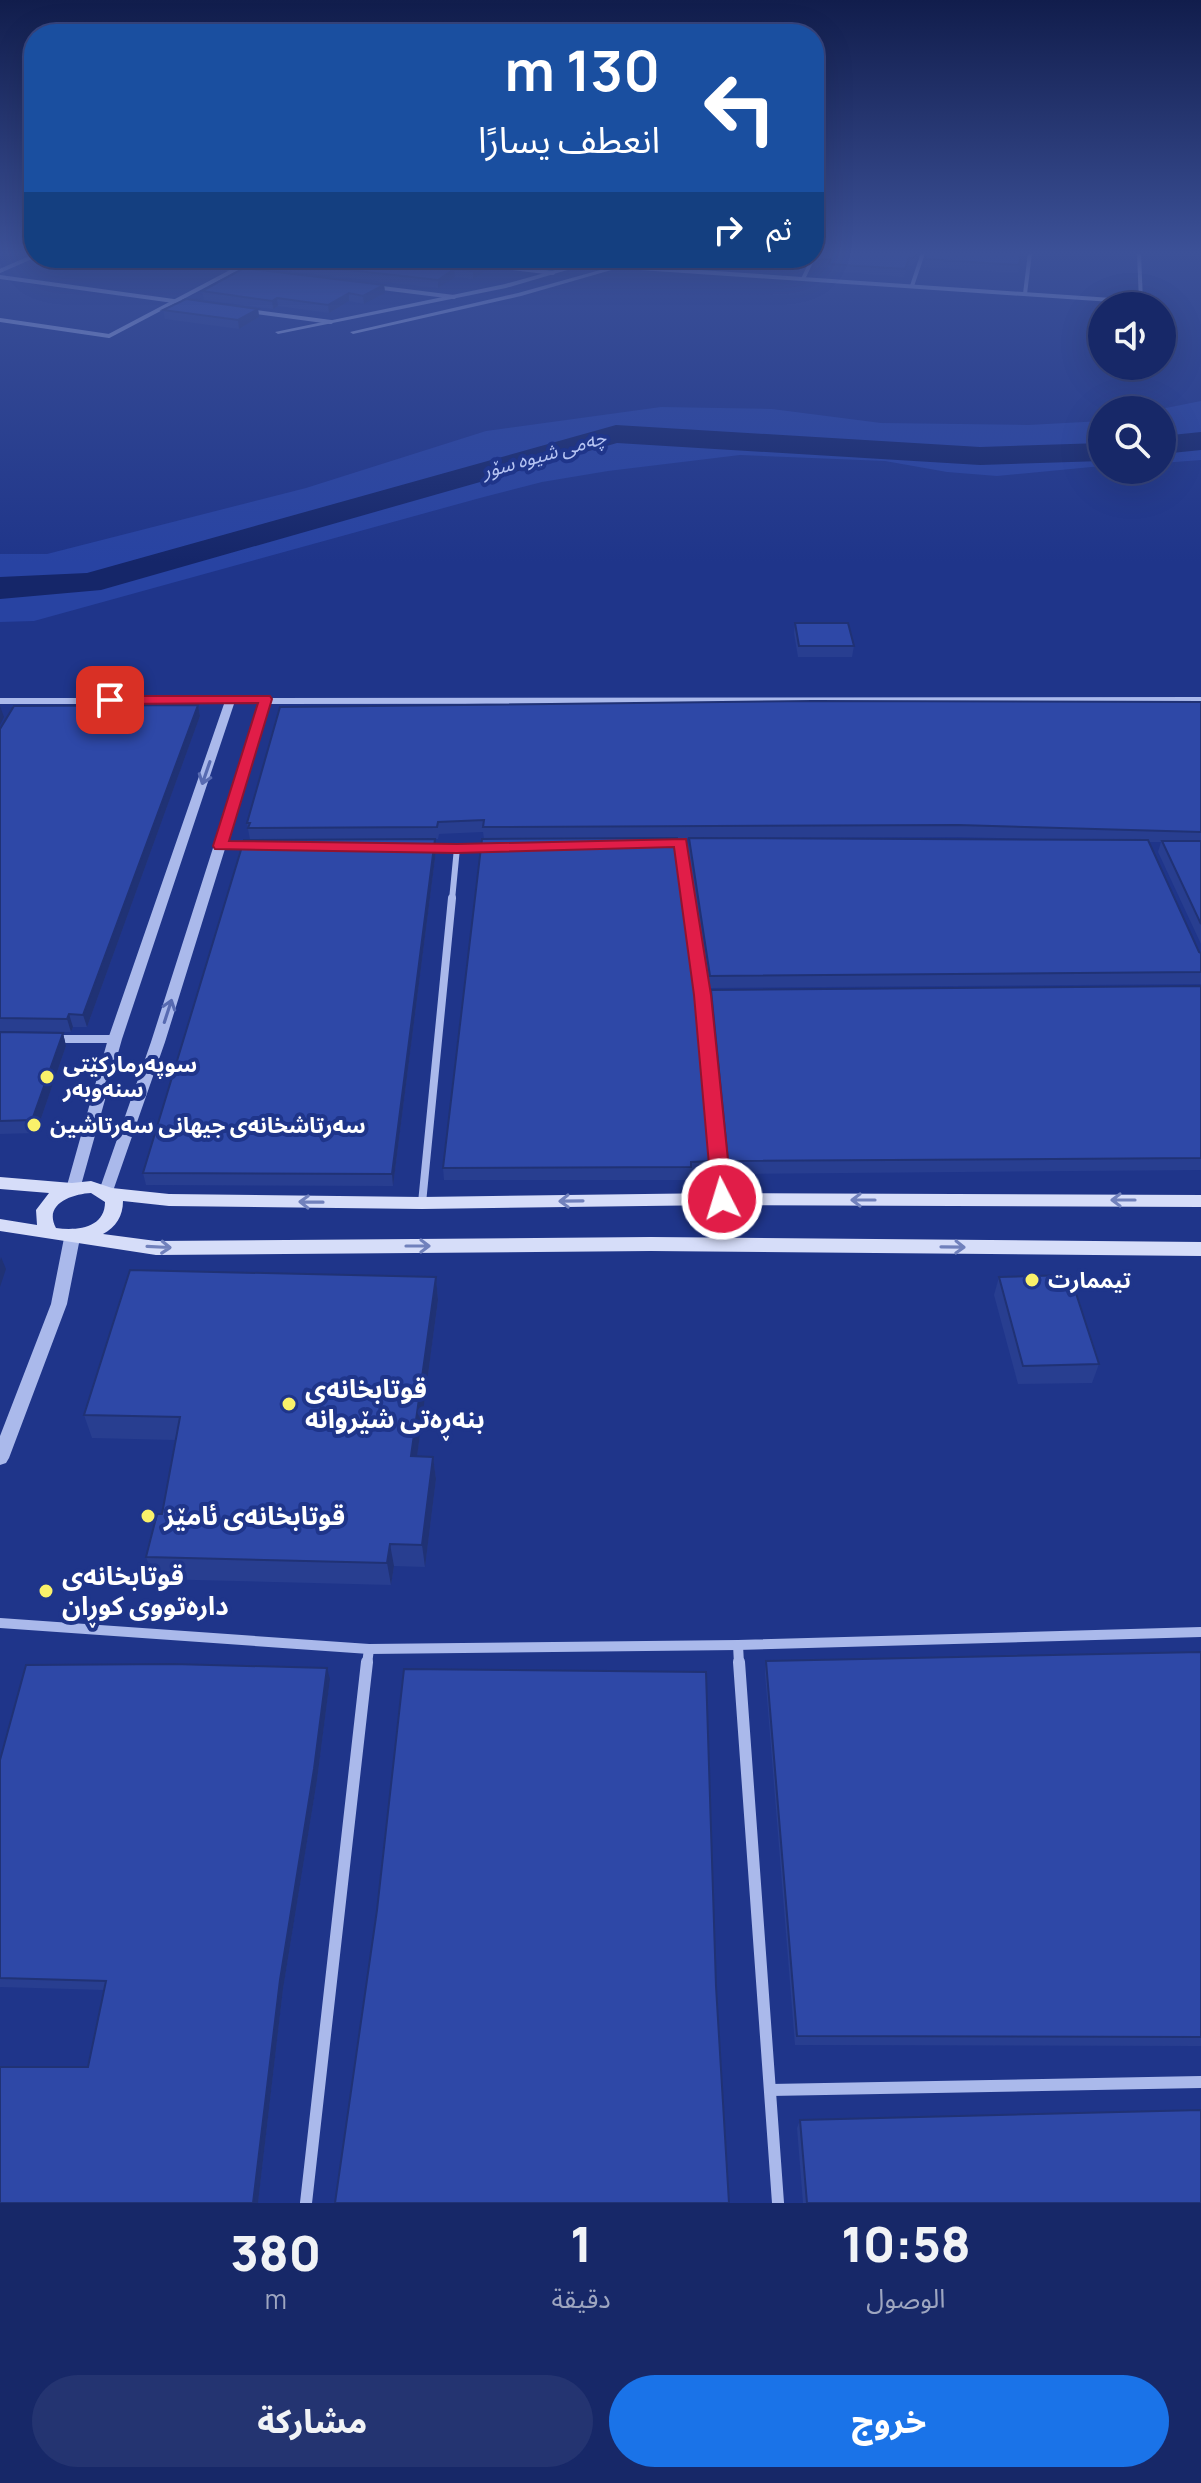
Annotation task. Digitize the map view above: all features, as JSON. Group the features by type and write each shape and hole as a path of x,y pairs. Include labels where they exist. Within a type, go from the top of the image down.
{"main road":[{"path":"0,1183 73,1189 91,1186 108,1192 169,1200 422,1203 722,1199 1201,1201"},
{"path":"50,1232 43,1222 45,1209 56,1197 73,1189"},
{"path":"77,1237 101,1229 112,1217 115,1204 108,1192"},
{"path":"0,1225 156,1248 651,1244 1201,1249"}],"street":[{"path":"73,1189 115,1039 231,699"},
{"path":"108,1192 266,699"},
{"path":"0,701 1201,700"},
{"path":"13,713 19,701"},
{"path":"681,842 703,995 722,1199"},
{"path":"666,843 696,842"},
{"path":"220,846 268,846"},
{"path":"409,848 502,847"},
{"path":"422,1203 457,848"},
{"path":"703,995 734,995"},
{"path":"43,1039 115,1039"},
{"path":"0,1458 59,1304 77,1237"},
{"path":"0,1623 369,1649 738,1645 1201,1632"},
{"path":"738,1645 778,2203"},
{"path":"306,2203 369,1649"},
{"path":"770,2090 1201,2082"}],"shaded area":[{"path":"1201,401 1201,460 1176,462 1176,406"},
{"path":"661,407 772,409 881,423 1028,425 1088,422 1088,467 997,476 947,472 885,461 740,455 608,471 542,482 480,498 34,621 0,622 0,554 47,554 306,488 486,431"}],"building":[{"path":"795,623 848,623 854,646 799,646"},
{"path":"813,701 1201,702 1201,832 958,825 483,827 484,820 438,822 437,827 248,828 280,707"},
{"path":"198,705 83,1015 69,1014 67,1019 0,1018 0,729 14,706"},
{"path":"677,838 697,984 713,1161 691,1162 691,1167 443,1168 482,839"},
{"path":"689,838 1148,840 1201,953 1201,972 710,976"},
{"path":"435,839 392,1174 143,1173 244,840"},
{"path":"1162,841 1201,841 1201,924"},
{"path":"1201,986 1201,1158 728,1161 711,990"},
{"path":"0,1032 63,1033 32,1120 0,1121"},
{"path":"130,1270 436,1277 411,1456 433,1457 422,1545 390,1544 387,1563 146,1557 157,1514 162,1514 180,1417 84,1415"},
{"path":"1070,1275 1099,1364 1023,1366 999,1277"},
{"path":"1201,1652 1201,2037 797,2036 766,1661"},
{"path":"173,1664 327,1668 280,1980 253,2203 0,2203 0,2067 88,2067 106,1981 0,1978 0,1760 26,1665"},
{"path":"404,1669 706,1672 716,1986 729,2203 335,2203 377,1910"},
{"path":"1201,2110 1201,2203 807,2203 800,2120"}],"waterway":[{"name":"چەمی شیوە سۆر","path":"0,588 89,583 616,434 980,456 1088,452"},
{"name":"چەمی شیوە سۆر","path":"1176,444 1201,441"}],"place":[{"name":"سوپەرمارکێتی سنەوبەر","path":"47,1077"},
{"name":"سەرتاشخانەی جیهانی سەرتاشین","path":"34,1125"},
{"name":"تیممارت","path":"1032,1280"},
{"name":"قوتابخانەی بنەڕەتی شێروانە","path":"289,1404"},
{"name":"قوتابخانەی ئامێز","path":"148,1516"},
{"name":"قوتابخانەی دارەتووی کوڕان","path":"46,1591"}],"route":[{"path":"110,700 266,699 220,846 457,848 681,842 703,995 722,1199"}]}
